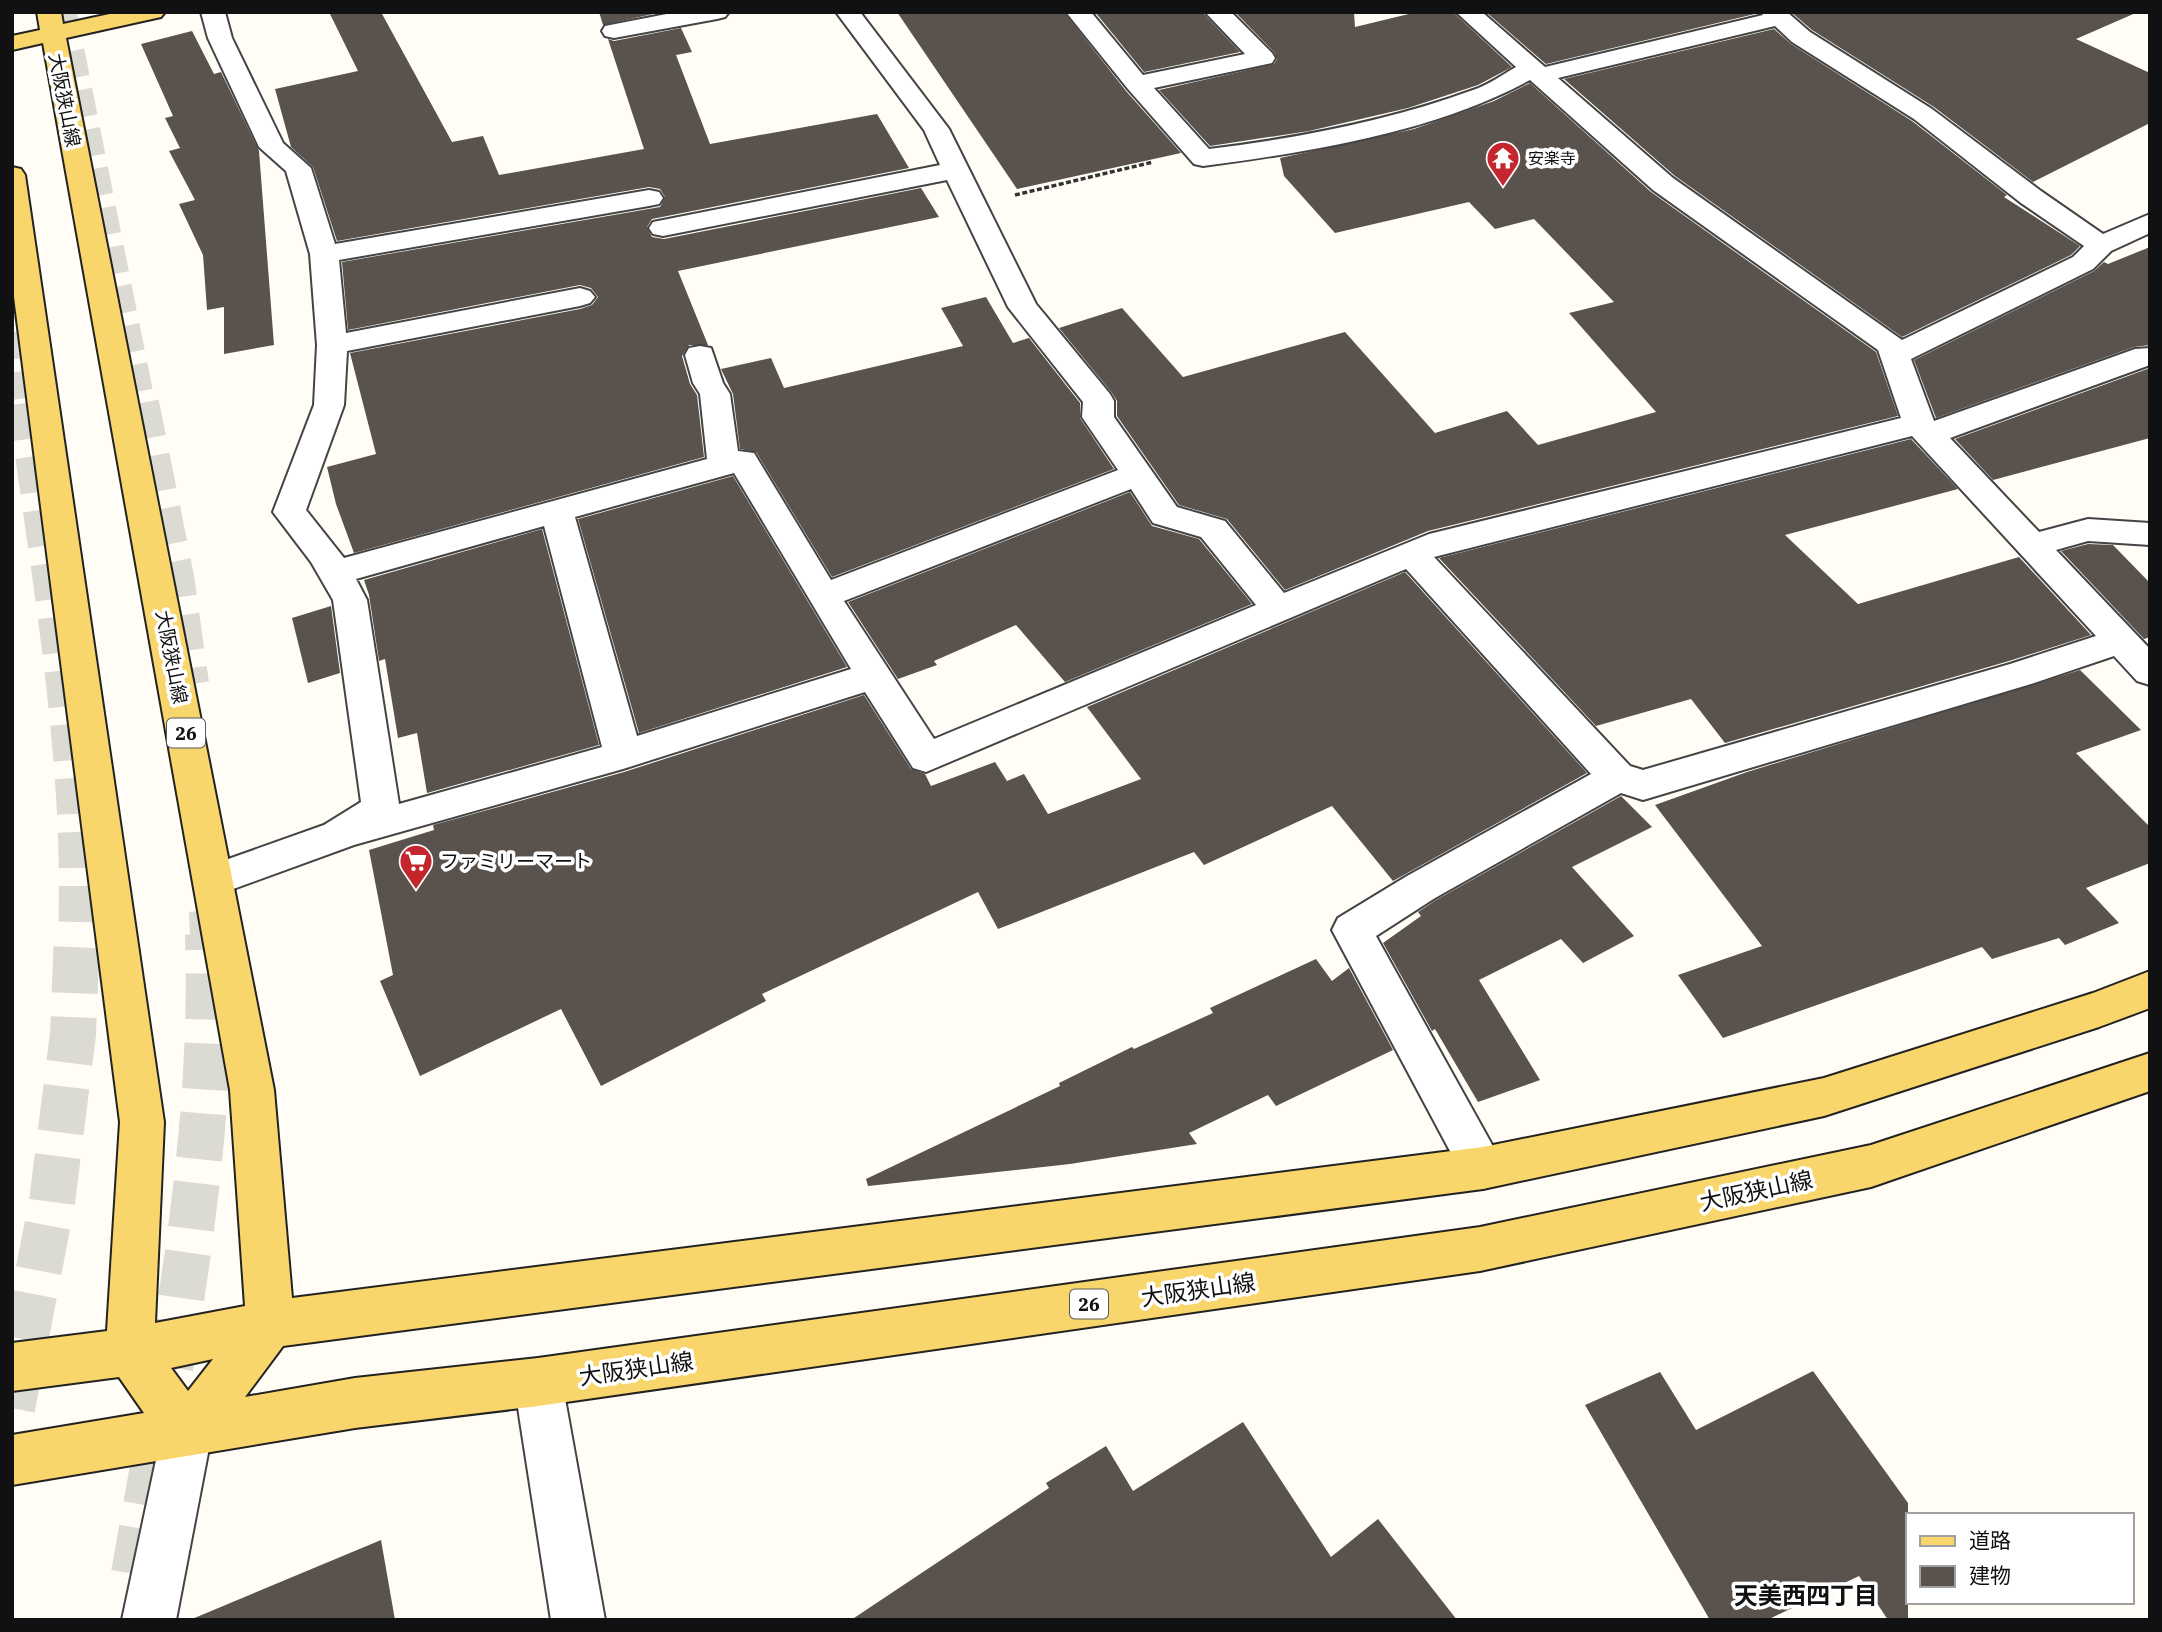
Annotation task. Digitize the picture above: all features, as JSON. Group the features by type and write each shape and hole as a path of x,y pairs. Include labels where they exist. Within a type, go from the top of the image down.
{"main road":[{"name":"大阪狭山線","path":"12,43 51,23 153,12"},
{"name":"大阪狭山線","path":"51,23 215,880 252,1090 270,1324"},
{"path":"12,175 142,1122 131,1352 187,1432 270,1324"},
{"path":"12,1367 131,1352 270,1324 1483,1168 1824,1097 2099,1009 2150,989"},
{"name":"大阪狭山線","path":"12,1460 355,1403 538,1382 1480,1249 1871,1166 2150,1072"}],"street":[{"path":"213,12 220,38 272,146 298,168 324,254 331,345 329,405 289,512 315,539 337,572 350,600 381,808 338,836"},
{"path":"614,31 718,12"},
{"path":"848,12 936,129 1023,307 1099,401 1098,417 1165,515 1213,529 1279,610"},
{"path":"1078,12 1203,158 1272,149 1388,124 1484,95 1537,72 1776,15 1801,37 1923,114 2031,197 2101,245"},
{"path":"1137,84 1263,58 1217,12"},
{"path":"1468,12 1663,184 1891,346 1924,429 2150,672"},
{"path":"663,228 955,170"},
{"path":"324,254 649,198"},
{"path":"1895,356 2083,263 2101,245 2150,222"},
{"path":"331,345 580,298"},
{"path":"700,355 708,383 715,394 724,465"},
{"path":"337,572 743,460 823,596 926,758 1429,546 1924,429 2147,356"},
{"path":"823,596 1138,475"},
{"path":"557,511 623,755"},
{"path":"2033,545 2088,530 2134,536 2150,534"},
{"path":"1411,553 1617,777 1643,785 2004,679 2120,640"},
{"path":"215,880 338,836 623,755 873,676"},
{"path":"1483,1168 1352,930 1421,887 1617,777"},
{"path":"538,1382 578,1620"},
{"path":"149,1620 187,1432"}],"path":[{"path":"973,206 1141,163 1203,158"}],"building":[{"path":"329,12 381,12 452,142 483,136 499,175 644,149 608,39 614,41 681,28 692,52 676,55 710,144 877,114 909,168 652,219 647,227 652,237 664,239 921,188 939,217 678,271 708,345 689,345 682,356 690,384 697,395 704,457 354,553 336,504 327,467 376,454 350,353 580,309 592,305 598,297 591,288 580,285 348,330 342,262 660,207 665,197 660,189 649,187 337,241 313,167 291,147 275,89 358,71"},
{"path":"599,12 662,12 603,25"},
{"path":"897,12 1064,12 1126,91 1181,153 1017,189"},
{"path":"1095,12 1202,12 1240,52 1144,72"},
{"path":"1235,12 1354,12 1355,27 1417,12 1453,12 1512,67 1478,85 1408,108 1309,131 1210,146 1159,90 1274,64 1277,59 1274,52"},
{"path":"1486,12 1759,12 1759,13 1546,64"},
{"path":"1791,12 2138,12 2076,39 2150,73 2150,123 2033,182 1934,107 1812,30"},
{"path":"1774,29 1791,44 1912,121 2007,195 2004,197 2080,246 2071,255 1902,337 1675,176 1564,79"},
{"path":"192,31 214,74 221,72 259,151 274,345 224,354 224,307 207,310 203,255 179,204 195,200 169,151 180,148 165,118 173,116 141,44"},
{"path":"1530,83 1651,192 1876,352 1898,416 1428,531 1285,590 1227,519 1179,505 1117,416 1117,401 1112,393 1059,328 1122,308 1183,377 1345,332 1435,433 1507,411 1538,445 1656,412 1569,313 1614,302 1534,219 1495,229 1469,202 1335,233 1284,176 1280,158 1414,129 1494,101"},
{"path":"2150,247 2150,345 2134,347 1936,418 1914,360 2094,271 2104,262 2108,264"},
{"path":"986,297 1013,343 1029,338 1080,403 1080,418 1114,469 832,577 756,452 740,449 733,394 721,369 771,358 784,388 963,346 941,308"},
{"path":"2150,368 2150,438 1993,480 1955,439"},
{"path":"1911,439 1958,489 1785,535 1858,604 2019,557 2091,635 1725,743 1691,699 1596,726 1439,558"},
{"path":"733,476 847,667 639,733 578,519"},
{"path":"1130,492 1152,526 1199,539 1252,604 1065,682 1016,625 934,661 937,665 898,679 848,602"},
{"path":"542,529 599,745 427,793 417,733 398,738 385,659 379,661 369,595 364,580"},
{"path":"2088,544 2113,545 2150,583 2150,637 2144,639 2061,551"},
{"path":"1405,572 1587,773 1393,881 1332,806 1204,865 1194,852 998,929 978,892 762,994 766,1001 601,1086 561,1009 420,1076 380,981 393,975 369,850 434,830 433,825 624,772 864,695 911,769 925,774 931,786 995,762 1007,781 1024,774 1048,814 1141,779 1087,707"},
{"path":"331,606 340,673 308,683 292,618"},
{"path":"2080,670 2141,730 2076,753 2150,827 2150,863 2086,888 2119,923 2065,945 2059,938 1992,959 1982,947 1723,1038 1678,975 1762,946 1655,805 1747,772"},
{"path":"1621,796 1652,827 1572,867 1634,936 1583,963 1561,939 1479,980 1540,1080 1478,1102 1435,1029 1432,1031 1383,943 1421,916 1418,912 1436,900"},
{"path":"1316,959 1332,981 1349,968 1393,1050 1276,1106 1268,1095 1189,1133 1197,1144 1070,1164 868,1186 866,1179 1060,1086 1059,1083 1132,1047 1134,1049 1213,1013 1210,1008"},
{"path":"1813,1371 1908,1503 1908,1620 1888,1620 1859,1576 1767,1620 1710,1620 1585,1405 1660,1372 1696,1430"},
{"path":"1243,1422 1331,1557 1378,1519 1457,1620 851,1620 1049,1488 1046,1483 1106,1446 1133,1491"},
{"path":"381,1540 395,1620 192,1620 192,1619"}],"tunnel":[{"path":"63,12 142,405"},
{"path":"12,292 27,405"},
{"path":"26,403 54,602 69,735 77,869 76,936"},
{"path":"141,403 176,577 191,684"},
{"path":"207,911 208,936"},
{"path":"12,1408 52,1202 73,1034 77,934"},
{"path":"134,1574 188,1256 205,1095 208,936"}],"place":[{"name":"安楽寺","path":"1503,188"},
{"name":"ファミリーマート","path":"416,891"}],"district":[{"name":"天美西四丁目","path":"1806,1595"}]}
